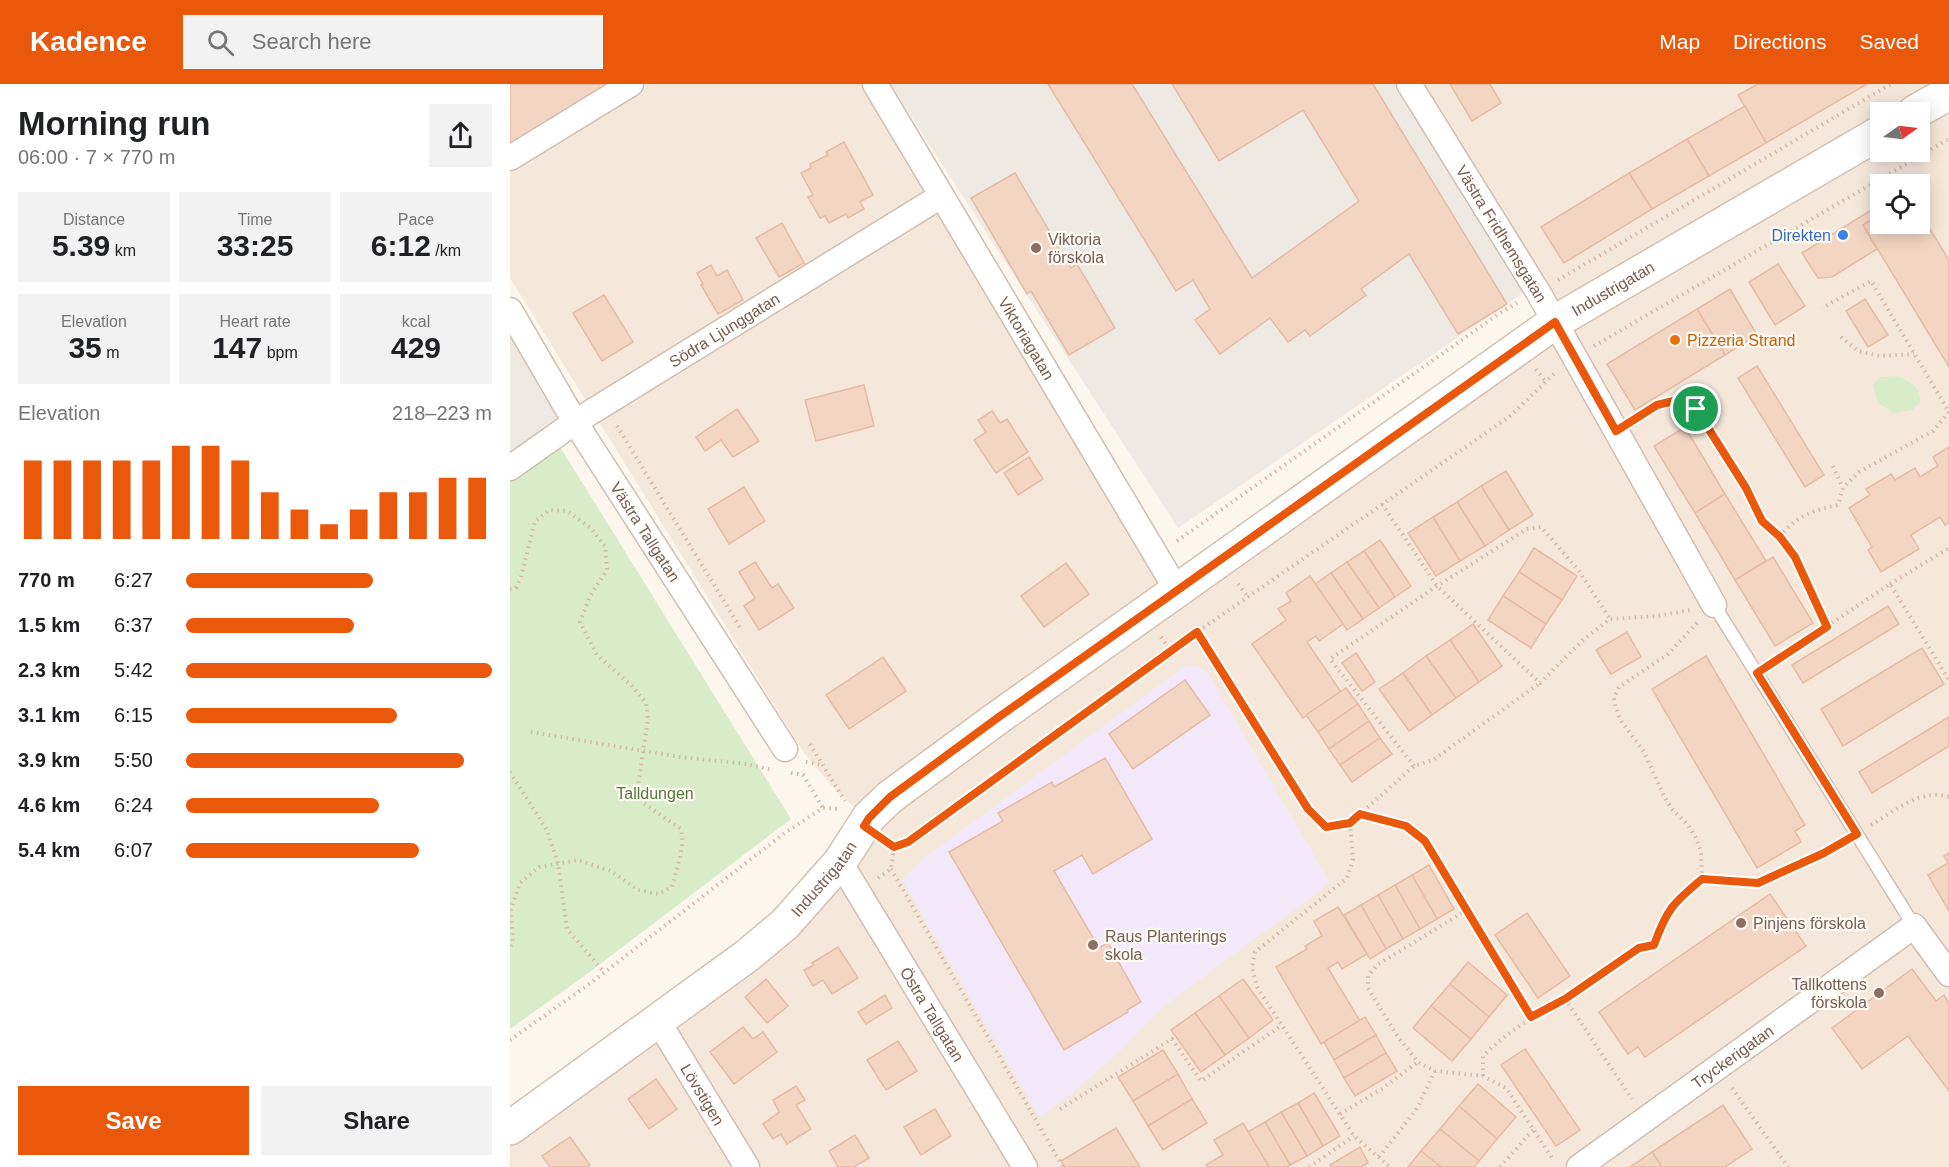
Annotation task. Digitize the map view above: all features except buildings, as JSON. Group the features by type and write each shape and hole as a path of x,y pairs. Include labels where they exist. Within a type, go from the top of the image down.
{"street":[{"path":"510,158 631,84"},
{"name":"Viktoriagatan","path":"875,84 1178,592"},
{"name":"Västra Fridhemsgatan","path":"1409,84 1555,322 1714,605"},
{"path":"1930,104 1949,93"},
{"name":"Industrigatan","path":"510,1128 748,955 785,924 840,862 856,816 869,818 890,797 1042,686 1178,592 1555,322 1870,138"},
{"name":"Södra Ljunggatan","path":"510,468 575,422 941,196"},
{"name":"Västra Tallgatan","path":"510,310 575,422 784,761"},
{"name":"Östra Tallgatan","path":"840,862 1025,1167"},
{"path":"1914,926 1949,974"},
{"name":"Tryckerigatan","path":"1579,1167 1914,926"},
{"name":"Lövstigen","path":"658,1021 747,1167"}],"lane":[{"path":"1714,605 1914,926"}],"path":[{"path":"510,1040 604,972 786,832 823,808 843,810 856,816 894,847 908,842 1197,632 1509,417 1545,381 1574,358 1949,139"},
{"path":"1780,537 1791,523 1811,511 1838,505 1844,488 1859,472 1933,431 1949,412 1871,281 1822,308"},
{"path":"1841,337 1858,351 1880,356 1914,354"},
{"path":"1616,431 1657,405 1678,400 1696,409 1746,488 1762,521 1780,537 1795,557 1827,627"},
{"path":"604,405 744,635"},
{"path":"1833,465 1844,488"},
{"path":"1382,504 1437,586 1540,683"},
{"path":"510,589 516,588 521,577 535,521 549,510 567,511 591,528 605,546 607,570 590,596 580,622 597,655 646,703 648,719 639,786 642,802 681,829 684,841 682,856 672,887 658,894 638,890 611,871 578,860 539,867 520,883 512,909 513,942 510,948"},
{"path":"1414,766 1330,659 1437,586 1527,529 1542,527 1580,572 1610,619"},
{"path":"1757,673 1890,584 1949,548"},
{"path":"1238,584 1248,597"},
{"path":"1890,584 1949,680"},
{"path":"1197,632 1308,809 1326,827 1350,823 1414,766 1433,760 1540,683 1583,640 1610,619 1658,616 1714,605"},
{"path":"1702,879 1701,852 1696,838 1664,796 1644,752 1621,721 1614,698 1619,687 1668,654 1714,605"},
{"path":"531,732 680,757 747,764 774,771"},
{"path":"805,735 856,816"},
{"path":"784,761 803,775 823,808"},
{"path":"510,772 547,830 558,864 567,929 604,972"},
{"path":"1483,1076 1483,1056 1501,1038 1531,1017 1565,999 1639,948 1654,945 1664,919 1675,902 1702,879 1758,883 1824,853 1920,796 1939,794 1949,797"},
{"path":"1360,814 1406,826 1425,841 1531,1017"},
{"path":"1350,823 1353,859 1347,878 1255,952 1252,967 1257,987 1354,1136 1390,1167"},
{"path":"891,869 1063,1167"},
{"path":"1467,910 1377,965 1368,976 1368,988 1398,1037 1418,1062 1435,1071 1483,1076 1506,1088 1558,1167"},
{"path":"1565,999 1646,1119"},
{"path":"1060,1109 1172,1039 1201,1081 1282,1026"},
{"path":"1340,1114 1383,1088 1418,1062"},
{"path":"1717,1068 1788,1167"},
{"path":"1379,1157 1416,1110 1435,1071"},
{"path":"1500,1167 1534,1129"},
{"path":"1309,1167 1354,1136"}],"shaded area":[{"path":"647,84 867,84 1177,605 1560,323 1415,84 1949,84 1949,1167 510,1167 510,1135 874,827 831,785 804,753 510,278 510,170"},
{"path":"890,84 1397,84 1526,291 1178,528"},
{"path":"510,322 567,413 510,453"},
{"name":"Raus Planterings skola","path":"1188,664 1206,670 1330,883 1163,1007 1121,1050 1068,1097 1039,1117 902,880 923,859"}],"green space":[{"path":"1897,376 1911,383 1919,393 1920,403 1912,410 1894,413 1878,403 1873,385 1880,377"},
{"name":"Talldungen","path":"557,442 791,819 587,974 510,1029 510,476"}],"place":[{"name":"Direkten","path":"1843,235"},
{"name":"Viktoria förskola","path":"1036,248"},
{"name":"Pizzeria Strand","path":"1675,340"},
{"name":"Pinjens förskola","path":"1741,923"},
{"name":"Raus Planterings skola","path":"1093,945"},
{"name":"Tallkottens förskola","path":"1879,993"}],"route":[{"path":"1555,322 1616,431 1657,405 1678,400 1696,409 1746,488 1762,521 1780,537 1795,557 1827,627 1757,673 1857,834 1824,853 1758,883 1702,879 1675,902 1664,919 1654,945 1639,948 1565,999 1531,1017 1425,841 1406,826 1360,814 1350,823 1326,827 1308,809 1197,632 908,842 894,847 864,826 890,797 996,719 1178,592 1555,322"}]}
